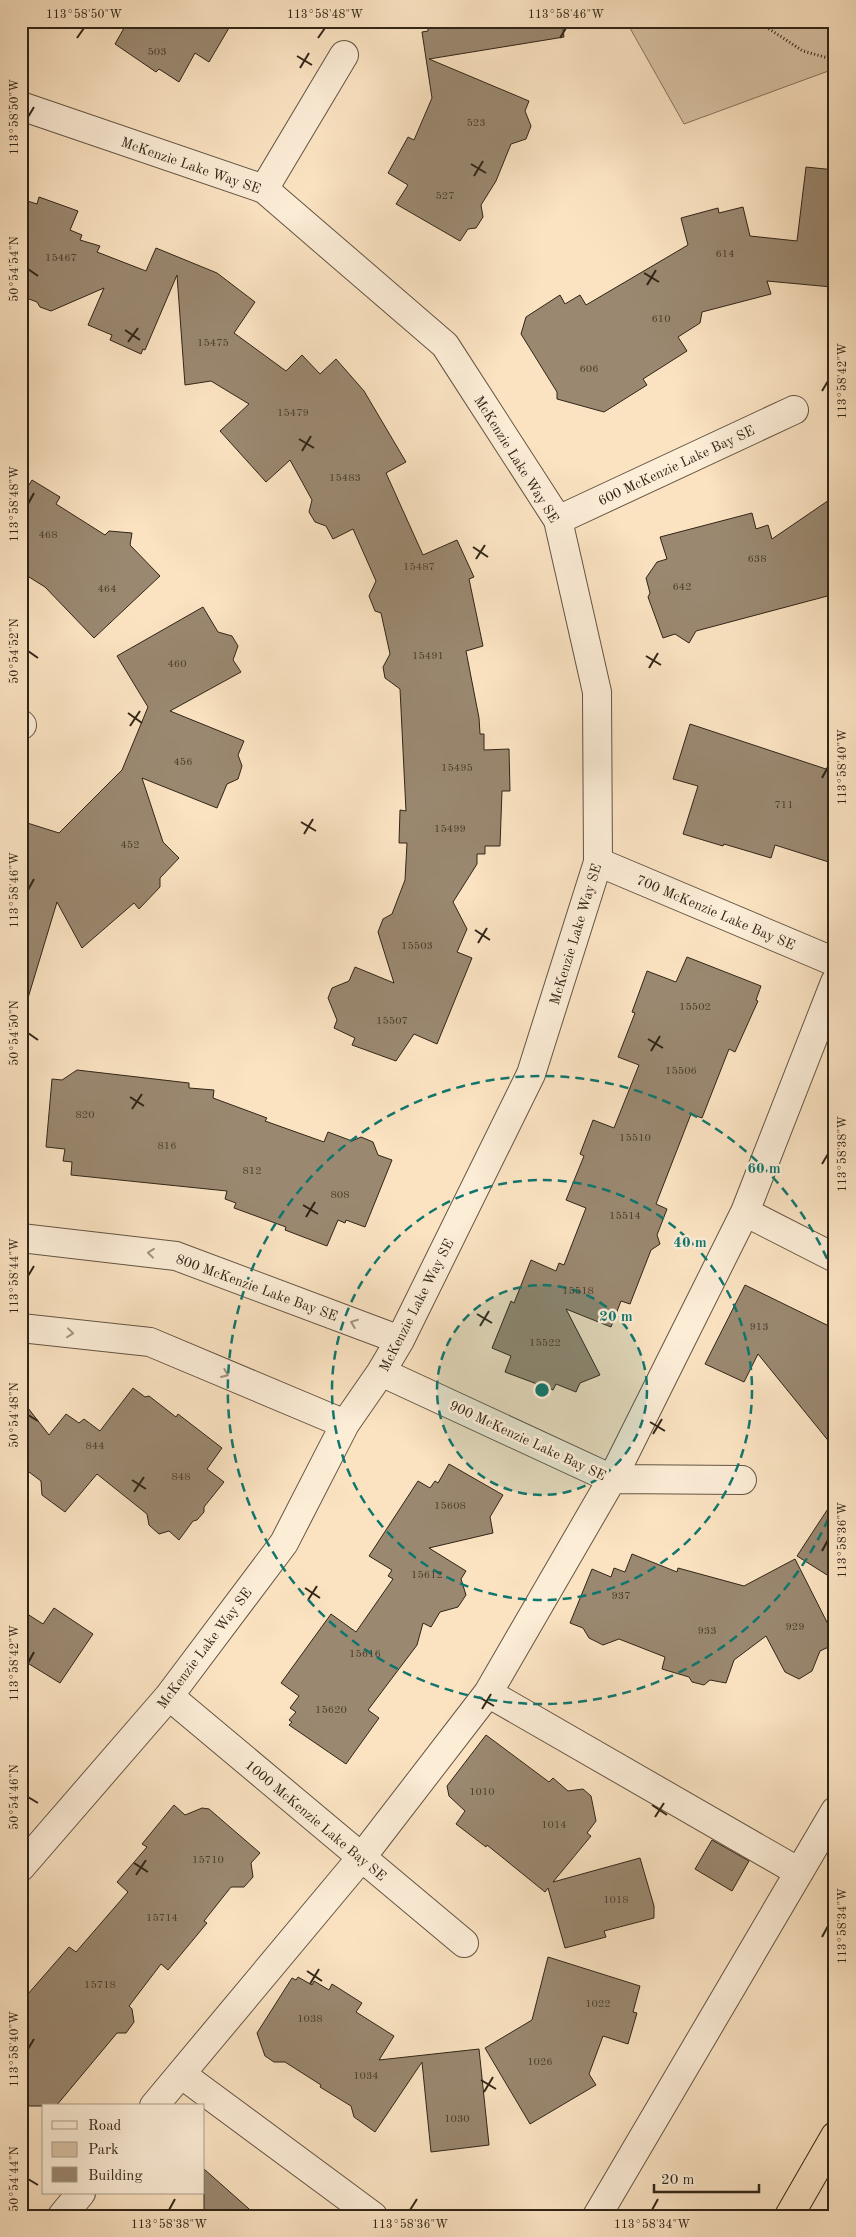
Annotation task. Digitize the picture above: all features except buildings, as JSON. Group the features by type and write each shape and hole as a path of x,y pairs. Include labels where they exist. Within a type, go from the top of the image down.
{"highway":[{"path":"788,2216 835,2136"}],"street":[{"path":"264,189 344,55"},
{"name":"McKenzie Lake Way SE","path":"21,106 264,189 445,345 558,520 597,692 598,862 531,1074 400,1340 381,1372 345,1424 284,1543 169,1696 21,1867"},
{"name":"600 McKenzie Lake Bay SE","path":"558,520 794,410"},
{"name":"700 McKenzie Lake Bay SE","path":"598,862 835,962"},
{"path":"156,2104 361,1858 488,1693 612,1479 745,1212 835,982"},
{"path":"745,1212 835,1258"},
{"name":"800 McKenzie Lake Bay SE","path":"21,1238 176,1256 400,1340"},
{"path":"21,1328 150,1342 345,1424"},
{"name":"900 McKenzie Lake Bay SE","path":"381,1372 612,1479 742,1480"},
{"path":"488,1693 799,1872"},
{"name":"1000 McKenzie Lake Bay SE","path":"169,1696 464,1943"},
{"path":"596,2216 835,1811"},
{"path":"181,2074 373,2216"},
{"path":"62,2216 80,2194"}],"path":[{"path":"757,21 803,51 835,60"}],"green space":[{"path":"626,21 835,21 835,72 831,70 684,124"}]}
